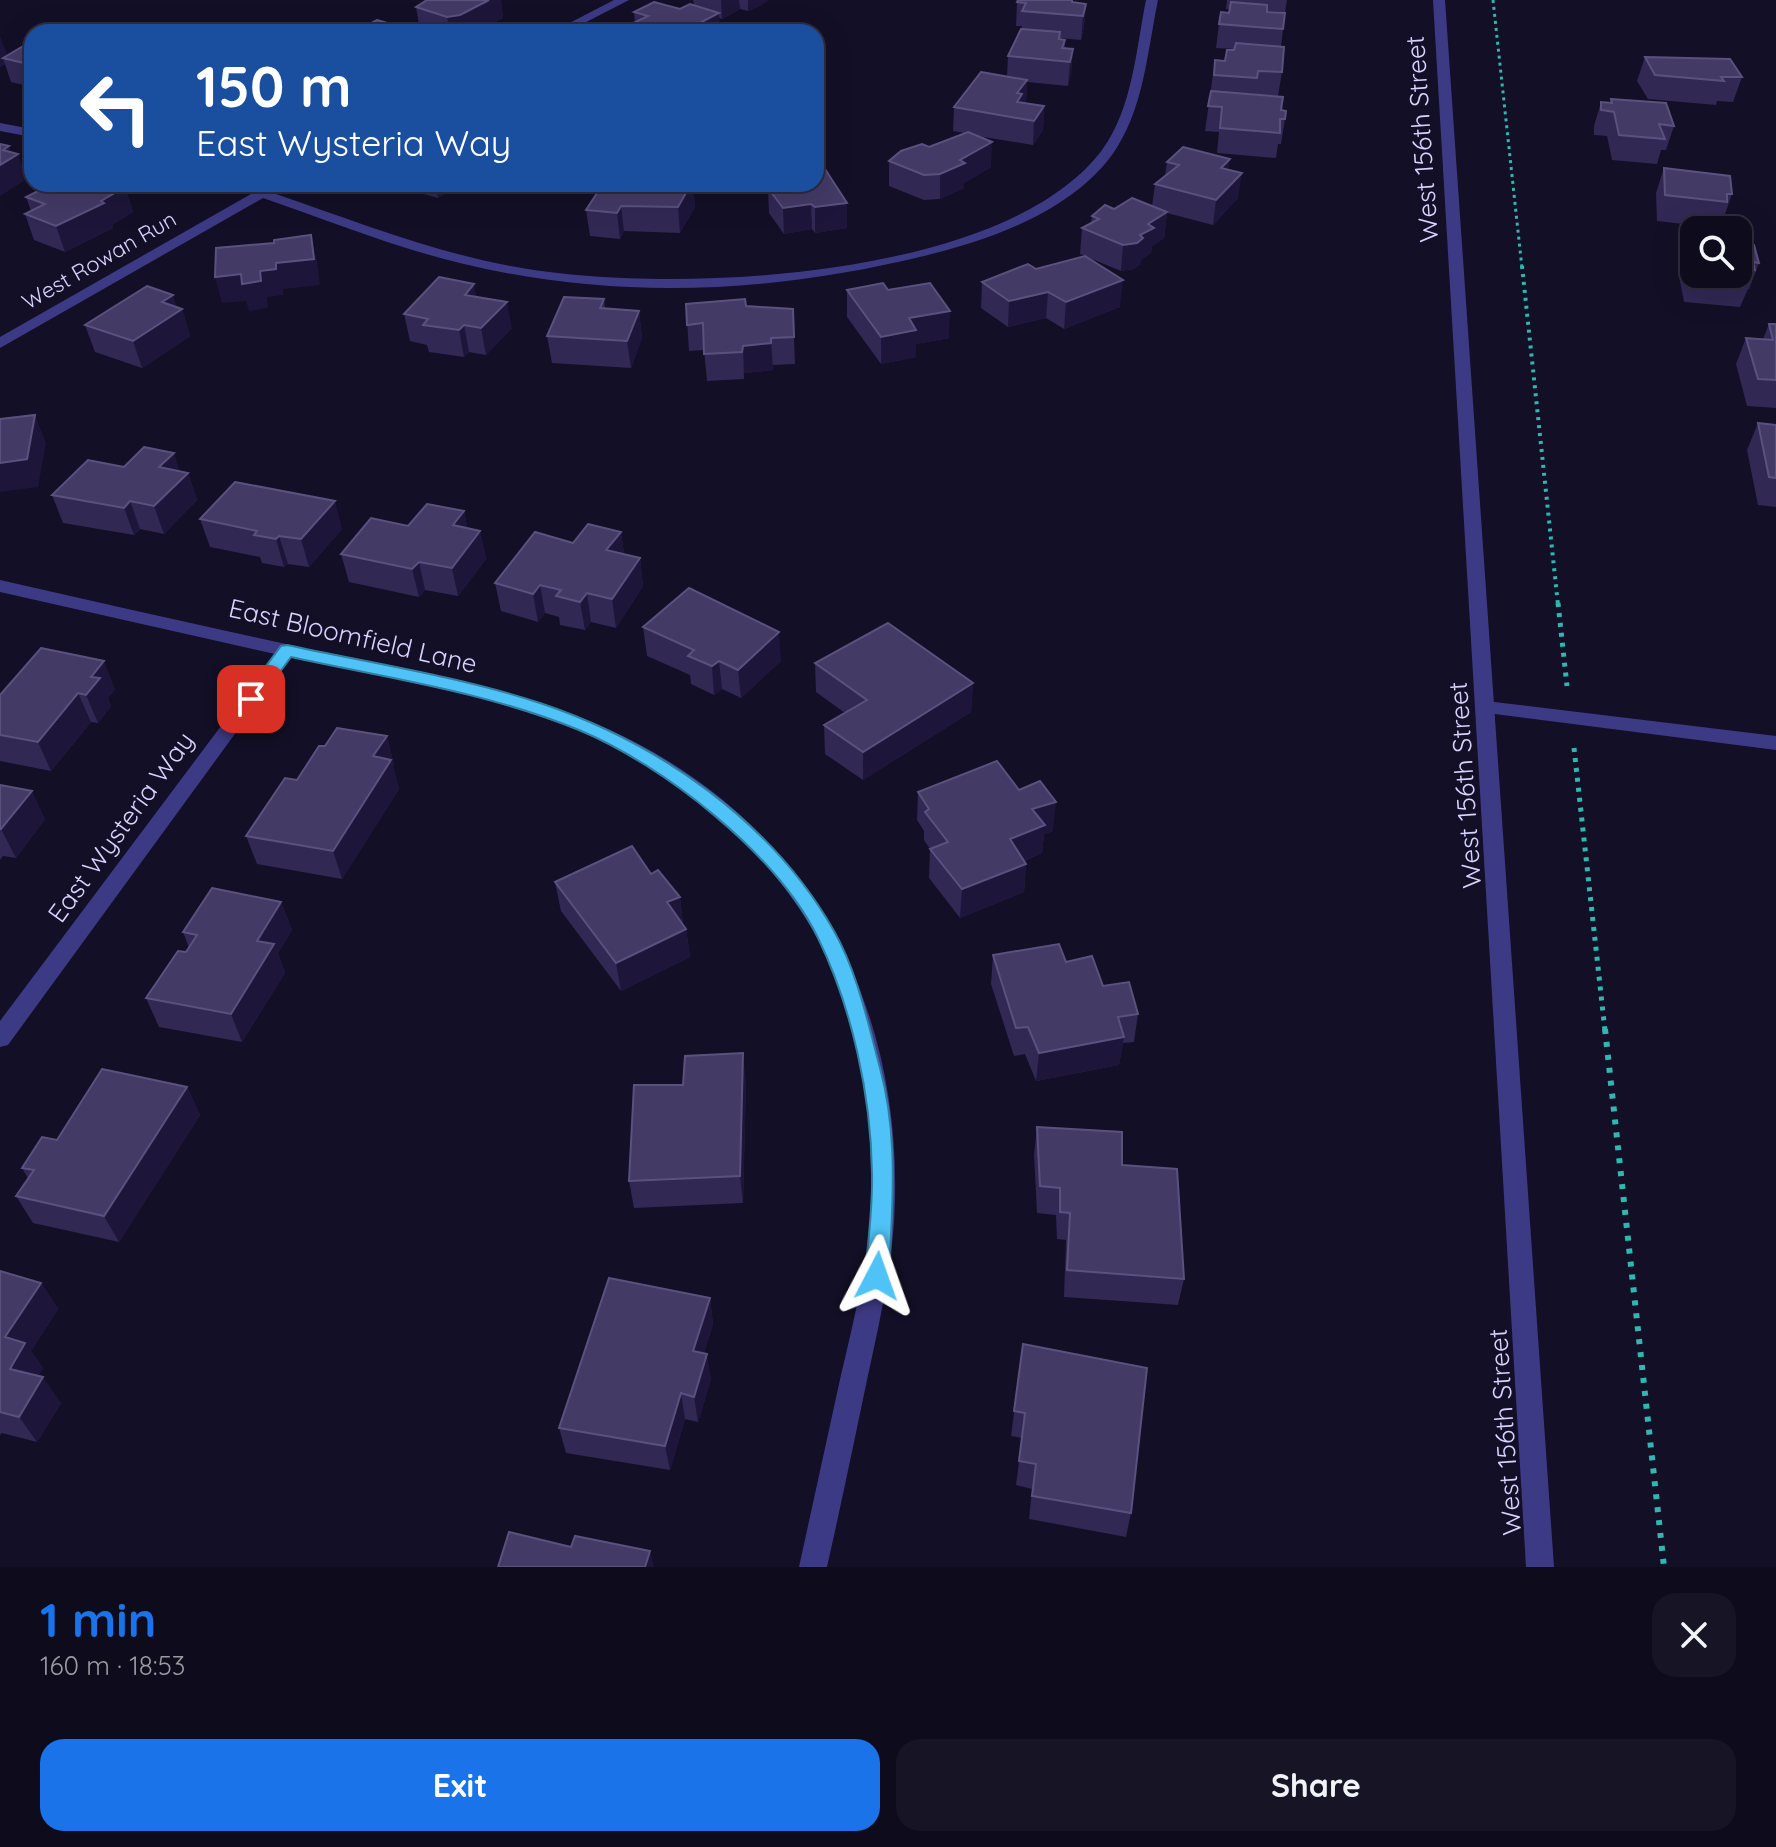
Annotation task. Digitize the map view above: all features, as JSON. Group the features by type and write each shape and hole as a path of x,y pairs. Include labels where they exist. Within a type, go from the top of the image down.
{"street":[{"path":"574,24 623,0"},
{"path":"259,192 463,260 580,280 696,286 765,282 888,262 997,228 1077,181 1105,156 1127,115 1152,0"},
{"name":"West 156th Street","path":"1439,0 1540,1567"},
{"path":"0,127 24,132"},
{"name":"West Rowan Run","path":"0,343 262,193"},
{"name":"East Bloomfield Lane","path":"0,586 533,707 630,748 681,780 733,822 789,878 827,935 855,1010 877,1095 884,1174 877,1276 813,1567"},
{"name":"East Wysteria Way","path":"0,1038 287,650"},
{"path":"1486,707 1776,743"}],"path":[{"path":"1493,0 1664,1567"}],"building":[{"path":"427,0 489,0 460,15 447,17 416,7"},
{"path":"1018,0 1072,0 1086,4 1083,16 1022,11 1026,3"},
{"path":"654,2 680,9 690,4 719,13 698,24 631,24 648,16 634,12"},
{"path":"1231,2 1267,5 1267,12 1285,13 1283,29 1219,24 1221,12 1229,13"},
{"path":"377,20 391,24 369,24"},
{"path":"1021,29 1060,32 1059,39 1065,40 1062,48 1073,49 1070,62 1008,56"},
{"path":"1236,43 1284,47 1282,72 1258,71 1257,78 1214,75 1215,60 1225,61 1227,50 1234,50"},
{"path":"24,46 24,63 3,58"},
{"path":"1645,57 1730,59 1742,77 1721,77 1724,81 1655,75"},
{"path":"981,72 1027,80 1017,93 1022,94 1017,102 1044,106 1034,121 954,107"},
{"path":"1211,91 1283,97 1281,110 1286,111 1285,119 1280,119 1280,133 1220,128 1222,107 1208,106"},
{"path":"1611,99 1666,103 1674,126 1659,124 1665,139 1619,135 1614,112 1601,110 1601,102 1612,103"},
{"path":"968,132 992,142 960,160 965,163 940,174 924,175 889,161 901,151 922,144 929,147"},
{"path":"0,144 9,146 3,150 18,154 0,165"},
{"path":"1183,147 1230,159 1221,168 1242,173 1216,200 1155,184 1179,165 1167,162"},
{"path":"1664,168 1730,176 1732,194 1727,194 1727,202 1665,195"},
{"path":"824,169 847,203 783,208 771,192 824,192"},
{"path":"36,192 116,192 101,201 104,203 56,226 25,214 45,204 26,197"},
{"path":"598,192 686,192 678,207 621,206 617,213 586,210"},
{"path":"1132,198 1167,212 1148,224 1154,228 1140,235 1143,238 1137,243 1123,245 1082,228 1099,219 1092,216 1105,205 1114,209"},
{"path":"311,235 314,259 276,263 276,269 260,271 261,281 242,284 241,274 215,277 216,248 274,243 274,240"},
{"path":"1752,245 1759,263 1753,262 1755,270 1752,270"},
{"path":"1085,256 1123,280 1066,302 1048,292 1009,301 982,282 1028,264 1036,269"},
{"path":"439,277 474,284 465,295 507,302 481,328 464,325 459,330 423,325 428,319 404,314"},
{"path":"883,283 888,290 930,283 950,311 909,318 916,330 881,337 847,290"},
{"path":"147,286 173,295 162,302 182,309 133,341 85,325"},
{"path":"564,297 604,299 600,308 639,311 627,341 547,336"},
{"path":"745,299 746,306 793,309 794,337 771,338 771,343 743,346 742,352 704,354 703,323 687,325 686,304"},
{"path":"1769,324 1776,324 1776,380 1758,379 1746,338 1773,340"},
{"path":"35,415 27,459 0,463 0,419"},
{"path":"1758,423 1776,425 1776,478 1769,477"},
{"path":"144,447 174,453 159,467 188,473 154,506 130,501 124,508 52,495 88,460 124,467"},
{"path":"235,482 335,501 301,539 254,535 257,531 200,519"},
{"path":"427,504 464,511 453,525 480,531 452,568 419,562 412,569 341,554 371,518 408,526"},
{"path":"588,524 621,532 606,550 640,558 612,599 587,593 580,602 556,596 561,590 540,585 533,594 495,583 535,532 573,543"},
{"path":"689,588 779,632 738,670 719,661 712,666 688,656 694,650 643,627"},
{"path":"888,623 973,683 863,752 824,725 867,700 815,663"},
{"path":"41,648 104,661 91,677 100,678 86,695 78,693 38,742 0,735 0,695"},
{"path":"337,728 387,736 373,756 391,760 333,851 246,836 285,778 297,780 319,746 325,746"},
{"path":"997,761 1019,790 1040,781 1056,802 1032,809 1045,825 1010,839 1026,864 962,889 930,849 948,842 925,812 929,809 918,792"},
{"path":"0,785 32,791 1,829 0,829"},
{"path":"632,846 651,874 658,870 680,897 667,902 686,929 616,963 555,882"},
{"path":"212,888 281,902 257,941 274,944 231,1014 146,998 178,951 186,952 197,935 183,932"},
{"path":"1059,944 1066,962 1092,956 1103,986 1129,982 1138,1014 1118,1017 1124,1037 1039,1053 1028,1027 1016,1028 993,955"},
{"path":"743,1053 740,1176 629,1181 634,1085 683,1085 685,1056"},
{"path":"102,1069 187,1087 104,1216 16,1196 34,1170 22,1168 42,1137 57,1140"},
{"path":"1037,1127 1122,1132 1122,1165 1177,1169 1184,1279 1067,1270 1070,1213 1060,1212 1060,1188 1040,1186"},
{"path":"0,1271 41,1283 5,1337 25,1343 10,1369 43,1377 19,1417 0,1412"},
{"path":"609,1278 710,1298 693,1351 707,1354 694,1397 681,1393 665,1446 559,1428"},
{"path":"1023,1344 1147,1368 1131,1513 1032,1496 1036,1464 1019,1461 1025,1413 1014,1411"},
{"path":"509,1532 571,1547 575,1536 650,1551 645,1567 498,1567"}],"route":[{"path":"251,699 287,650 439,682 533,707 588,727 630,748 681,780 733,822 789,878 827,935 855,1010 877,1095 884,1174 877,1276"}]}
